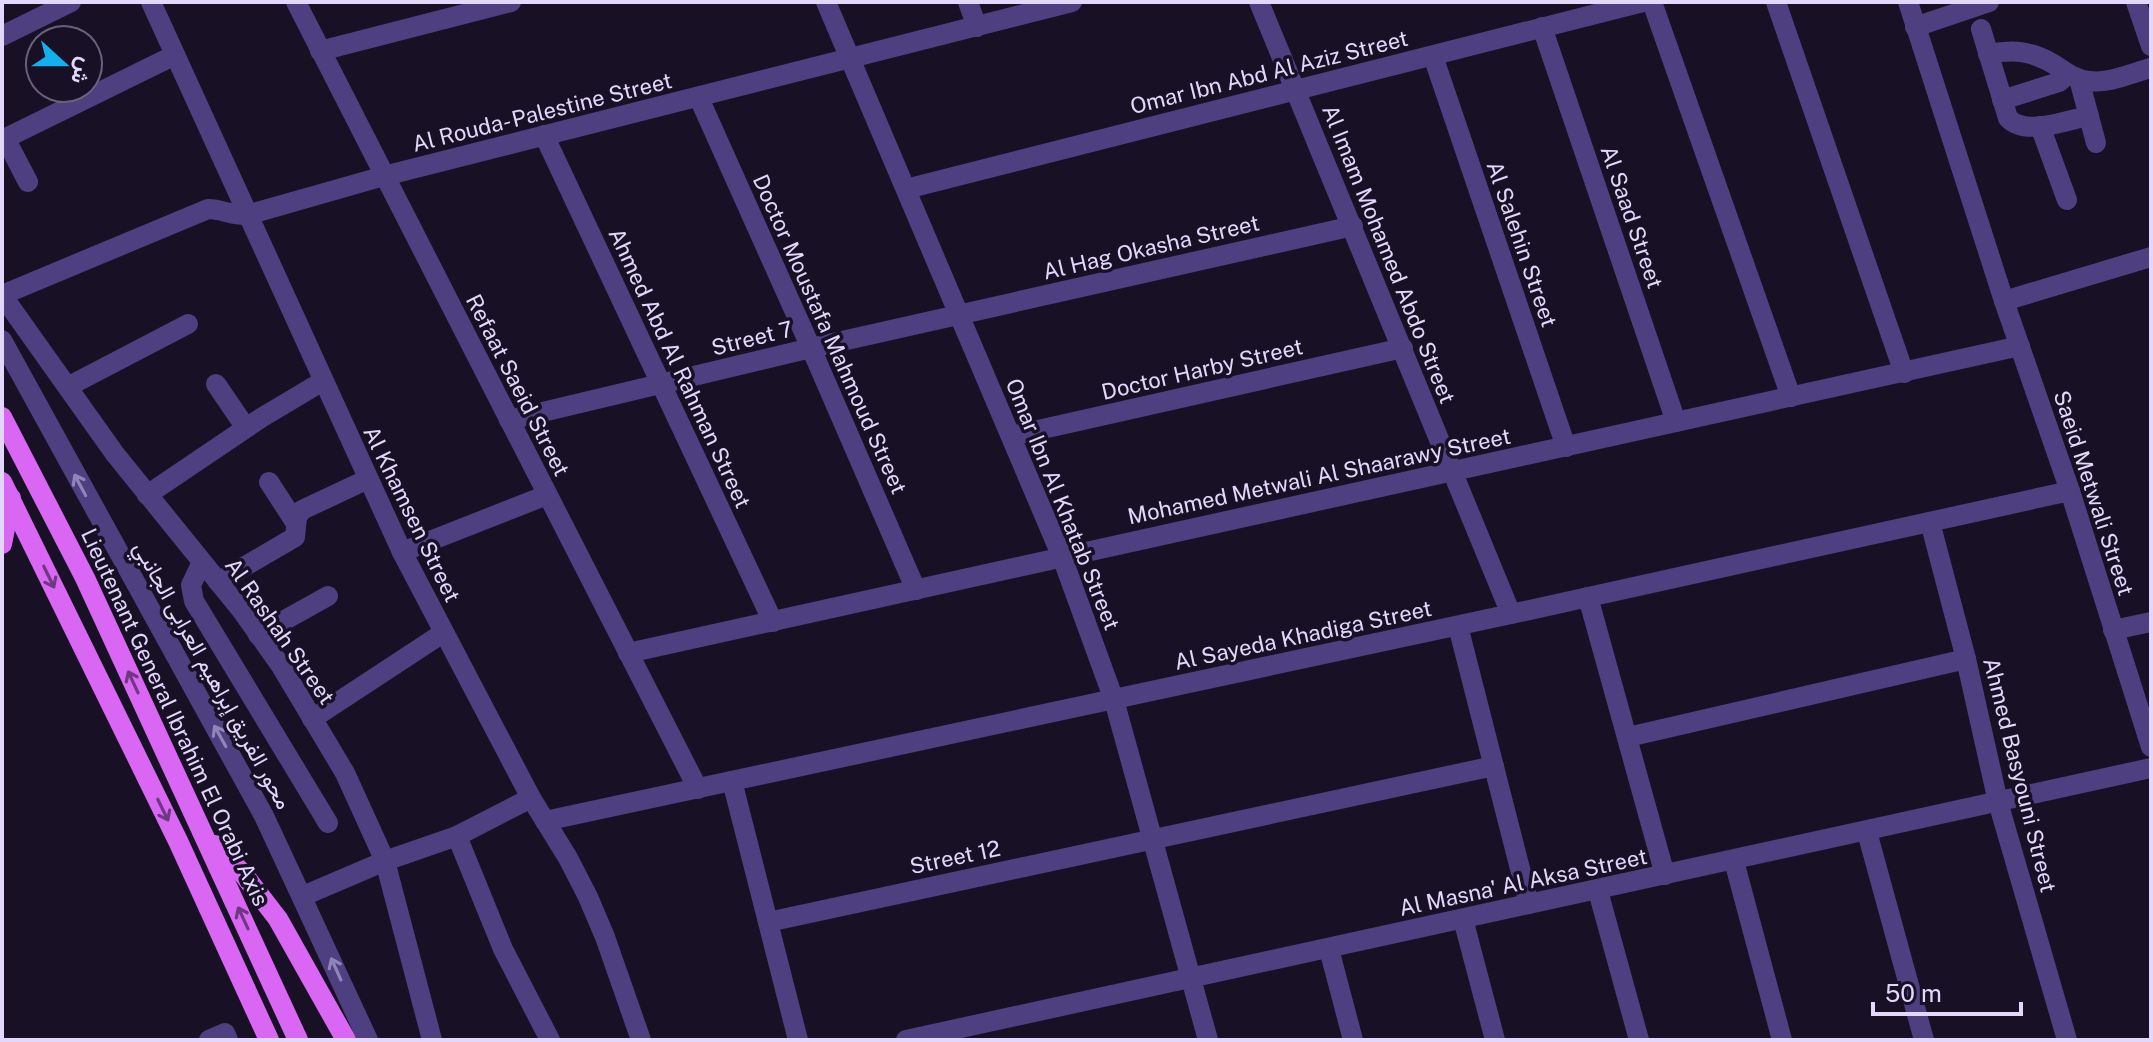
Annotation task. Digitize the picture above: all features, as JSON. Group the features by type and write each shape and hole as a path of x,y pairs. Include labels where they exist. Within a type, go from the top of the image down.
{"main road":[{"name":"Lieutenant General Ibrahim El Orabi Axis","path":"2,417 85,578 298,1040"},
{"path":"2,544 7,490"},
{"path":"7,490 178,841 269,1040"},
{"path":"204,835 244,875 278,919 346,1040"}],"street":[{"path":"2,36 71,2"},
{"name":"Al Khamsen Street","path":"151,2 402,552 531,798 588,897 641,1040"},
{"name":"Refaat Saeid Street","path":"296,2 698,789"},
{"path":"320,51 511,2"},
{"name":"Omar Ibn Al Khatab Street","path":"826,2 1062,557 1114,700 1208,1040"},
{"path":"968,2 977,27"},
{"name":"Al Rouda- Palestine Street","path":"247,215 384,176 1072,2"},
{"name":"Al Imam Mohamed Abdo Street","path":"1259,2 1511,614"},
{"name":"Omar Ibn Abd Al Aziz Street","path":"906,189 1643,2"},
{"path":"1652,2 1791,397"},
{"path":"1776,2 1904,373"},
{"name":"Saeid Metwali Street","path":"1908,2 2151,747"},
{"path":"1915,27 1989,2"},
{"path":"2136,2 2151,46"},
{"name":"Al Saad Street","path":"1542,27 1676,422"},
{"path":"1981,29 2012,123 2040,126 2089,116"},
{"path":"1988,54 2025,51 2049,61 2073,77 2097,82 2151,68"},
{"path":"28,182 4,139 175,55"},
{"name":"Al Salehin Street","path":"1433,56 1566,447"},
{"path":"2002,100 2073,77"},
{"path":"2073,77 2096,143"},
{"name":"Doctor Moustafa Mahmoud Street","path":"699,98 916,590"},
{"path":"2040,126 2067,200"},
{"name":"Ahmed Abd Al Rahman Street","path":"544,135 773,622"},
{"path":"2,295 197,212 218,209 237,216 247,215"},
{"name":"Al Hag Okasha Street","path":"960,315 1353,226"},
{"path":"2004,301 2151,257"},
{"name":"Al Rashah Street","path":"2,295 115,454 258,635 345,773 385,861 432,1040"},
{"name":"Street 7","path":"509,420 960,315"},
{"path":"69,386 188,324"},
{"name":"محور الفريق إبراهيم العرابى الجانبي","path":"2,340 264,816 368,1040"},
{"name":"Mohamed Metwali Al Shaarawy Street","path":"628,653 2020,346"},
{"name":"Doctor Harby Street","path":"1011,436 1403,348"},
{"path":"147,495 246,428 323,381"},
{"path":"216,384 246,428"},
{"path":"218,582 295,537 295,522 302,510 368,479"},
{"path":"269,482 295,522"},
{"name":"Al Sayeda Khadiga Street","path":"545,821 1458,626 2070,491"},
{"path":"402,552 547,495"},
{"name":"Ahmed Basyouni Street","path":"1930,522 1966,659 1998,802 2067,1040"},
{"path":"202,562 191,585 194,601 328,823"},
{"path":"258,635 328,596"},
{"path":"1588,597 1665,875"},
{"path":"2113,630 2151,622"},
{"path":"1458,626 1529,904"},
{"path":"312,719 443,633"},
{"path":"1628,737 1966,659"},
{"name":"Street 12","path":"768,922 1494,766"},
{"name":"Al Masna' Al Aksa Street","path":"906,1040 2151,768"},
{"path":"732,781 798,1040"},
{"path":"303,896 385,861 457,836 531,798"},
{"path":"1867,832 1924,1040"},
{"path":"457,836 503,949 550,1040"},
{"path":"1734,861 1782,1040"},
{"path":"1598,891 1639,1040"},
{"path":"1463,919 1495,1040"},
{"path":"1329,949 1353,1040"}]}
